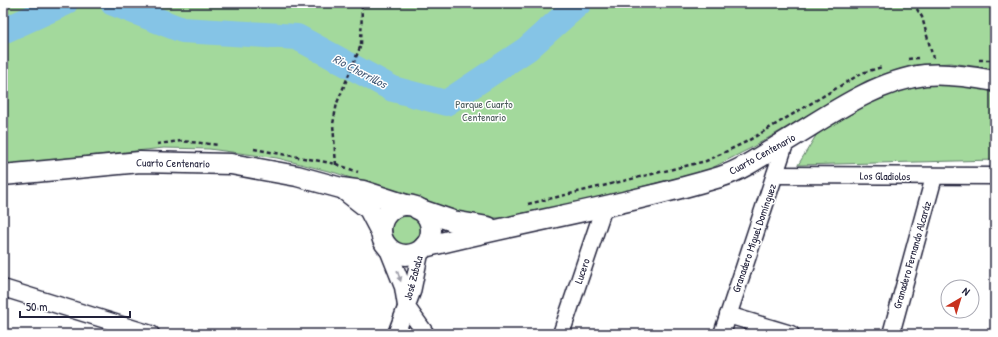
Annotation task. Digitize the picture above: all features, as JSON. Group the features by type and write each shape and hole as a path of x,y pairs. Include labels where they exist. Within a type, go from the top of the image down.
{"main road":[{"name":"Cuarto Centenario","path":"336,186 370,209 384,239 402,254 410,254 423,248 498,228 604,207 734,172 865,95 898,81 927,75 967,76 995,81"},
{"name":"Cuarto Centenario","path":"3,175 140,162 231,164 297,176 363,191 463,224 498,228"},
{"path":"384,239 385,216 398,206 412,207 427,216 430,224 431,232 423,248"}],"street":[{"name":"Granadero Miguel Domínguez","path":"722,334 786,141"},
{"name":"Los Gladiolos","path":"775,175 934,177 995,176"},
{"name":"Granadero Fernando Alcaráz","path":"891,334 934,177"},
{"name":"Lucero","path":"561,334 604,207"},
{"name":"José Zabala","path":"384,239 403,287 406,306"},
{"name":"José Zabala","path":"396,334 412,292 423,248"},
{"path":"3,288 151,334"},
{"path":"406,306 426,334"},
{"path":"728,315 791,334"}],"path":[{"path":"336,186 333,124 337,103 361,45 362,3"},
{"path":"913,3 922,17 933,58"},
{"path":"907,60 921,58"},
{"path":"927,58 940,58"},
{"path":"978,60 995,60"},
{"path":"527,204 706,161 746,142 862,73 885,66"},
{"path":"152,144 181,141 225,146"},
{"path":"248,148 277,152 336,164 365,174"}],"green space":[{"name":"Parque Cuarto Centenario","path":"3,3 995,3 995,69 951,63 914,65 866,81 751,148 706,171 549,209 500,218 463,216 336,173 277,158 209,149 164,148 3,165"},
{"path":"936,83 995,88 995,160 798,165 817,134 852,110 889,93 917,85"},
{"path":"402,211 410,211 417,214 422,219 425,230 422,241 417,246 410,249 402,249 395,246 390,241 387,234 387,226 390,219 395,214"}],"waterway":[{"name":"Río Chorrillos","path":"3,31 65,3"},
{"name":"Río Chorrillos","path":"113,3 182,30 297,37 393,89 446,103 527,49 579,3"}]}
